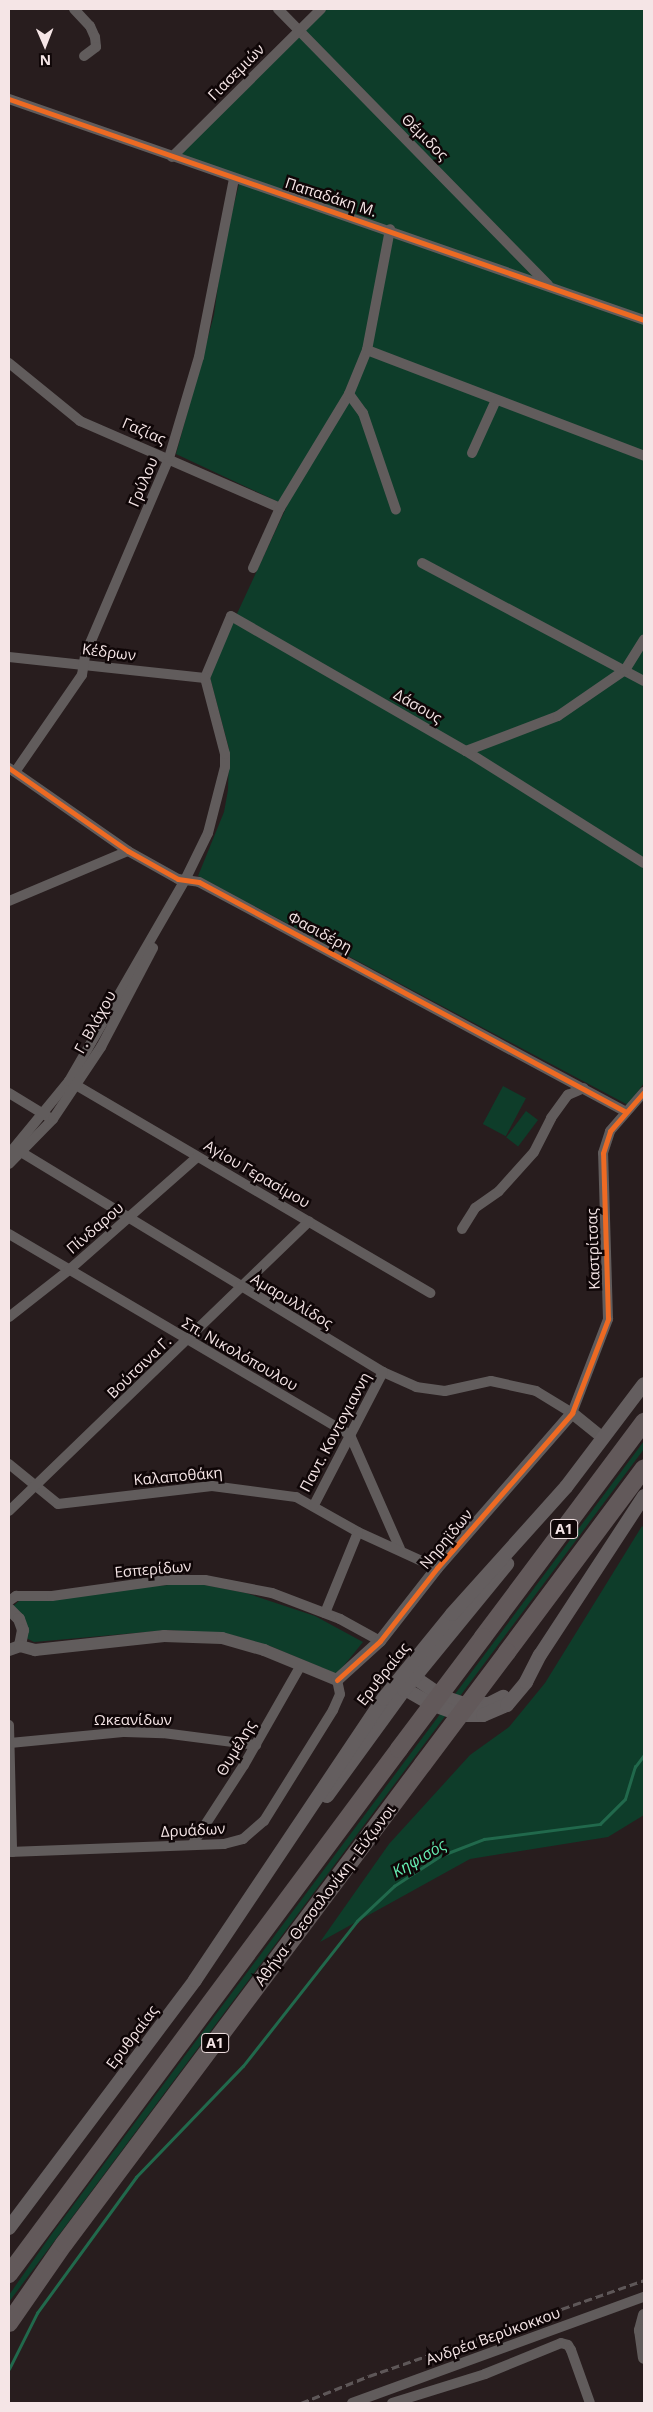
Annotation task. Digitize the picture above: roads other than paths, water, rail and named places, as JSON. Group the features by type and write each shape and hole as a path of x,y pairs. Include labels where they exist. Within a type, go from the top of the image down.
{"highway":[{"name":"Αθήνα - Θεσσαλονίκη - Εύζωνοι","path":"9,2274 644,1422"},
{"name":"Αθήνα - Θεσσαλονίκη - Εύζωνοι","path":"9,2323 64,2244 644,1468"}],"main road":[{"name":"Ερυθραίας","path":"9,2228 195,1980 276,1862 341,1760 400,1686 488,1590 536,1523 604,1438 644,1384"},
{"path":"400,1686 452,1712 471,1716 493,1713 513,1700 540,1655 644,1496"},
{"path":"410,1675 457,1702 489,1704 506,1694 540,1655"}],"street":[{"path":"74,9 90,26 95,37 96,46 84,56"},
{"name":"Θέμιδος","path":"278,9 551,287"},
{"name":"Γιασεμιών","path":"172,157 321,9"},
{"name":"Παπαδάκη Μ.","path":"9,99 172,157 390,230 644,320"},
{"name":"Γρύλου","path":"12,770 78,682 169,458 199,357 234,178"},
{"path":"253,568 280,508 349,394 367,350 390,230"},
{"path":"367,350 644,456"},
{"name":"Γαζίας","path":"9,363 80,421 169,458 280,508"},
{"path":"349,394 363,413 396,510"},
{"path":"472,453 496,400"},
{"path":"422,563 644,681"},
{"name":"Δάσους","path":"205,678 231,616 466,751 644,862"},
{"path":"466,751 558,716 625,670 644,640"},
{"name":"Κέδρων","path":"9,657 205,678"},
{"name":"Γ. Βλάχου","path":"9,1164 16,1152 48,1117 101,1047 176,904 214,817 225,767 225,754 205,678"},
{"name":"Φασιδέρη","path":"12,770 128,851 185,880 199,882 295,932 626,1112"},
{"path":"9,901 128,851"},
{"name":"Αγίου Γερασίμου","path":"72,1084 430,1293"},
{"path":"462,1229 475,1208 499,1191 534,1152 551,1118 568,1095 584,1088"},
{"name":"Καστρίτσας","path":"572,1413 606,1327 603,1153 610,1131 644,1092"},
{"path":"9,1093 48,1117"},
{"name":"Αμαρυλλίδος","path":"16,1152 383,1372 416,1387 445,1391 491,1381 536,1391 572,1413"},
{"name":"Πίνδαρου","path":"9,1317 69,1270 197,1157"},
{"name":"Βούτσινα Γ.","path":"9,1511 188,1341 239,1287 309,1221"},
{"name":"Σπ. Νικολόπουλου","path":"9,1234 350,1435"},
{"name":"Παντ. Κοντογιαννη","path":"314,1505 383,1372"},
{"path":"572,1413 604,1438"},
{"name":"Νηρηϊδων","path":"337,1680 380,1641 437,1568 572,1413"},
{"path":"350,1435 400,1549"},
{"name":"Καλαποθάκη","path":"9,1464 58,1504 212,1486 280,1494 314,1505 358,1532 400,1549 437,1568"},
{"path":"324,1613 358,1532"},
{"name":"Εσπερίδων","path":"9,1601 16,1596 52,1596 166,1580 205,1580 264,1591 324,1613 380,1641"},
{"path":"9,1610 22,1625 12,1651 164,1636 207,1637 243,1642 337,1680"},
{"name":"Θυμέλης","path":"192,1846 256,1745 301,1665"},
{"name":"Δρυάδων","path":"10,1852 192,1846 238,1842 260,1828 336,1704 340,1688 337,1680"},
{"path":"9,1725 10,1852"},
{"name":"Ωκεανίδων","path":"10,1743 126,1732 163,1733 256,1745"},
{"name":"Ανδρέα Βερύκοκκου","path":"352,2403 644,2297"},
{"path":"644,2315 640,2330 644,2358"},
{"path":"392,2403 485,2374 561,2343 568,2345 571,2350 590,2403"}],"waterway":[{"name":"Κηφισός","path":"9,2369 37,2313 136,2177 243,2066 357,1921 394,1886 440,1856 484,1839 600,1824 625,1799 635,1767 644,1755"}],"railway":[{"path":"301,2403 369,2376 644,2280"}]}
